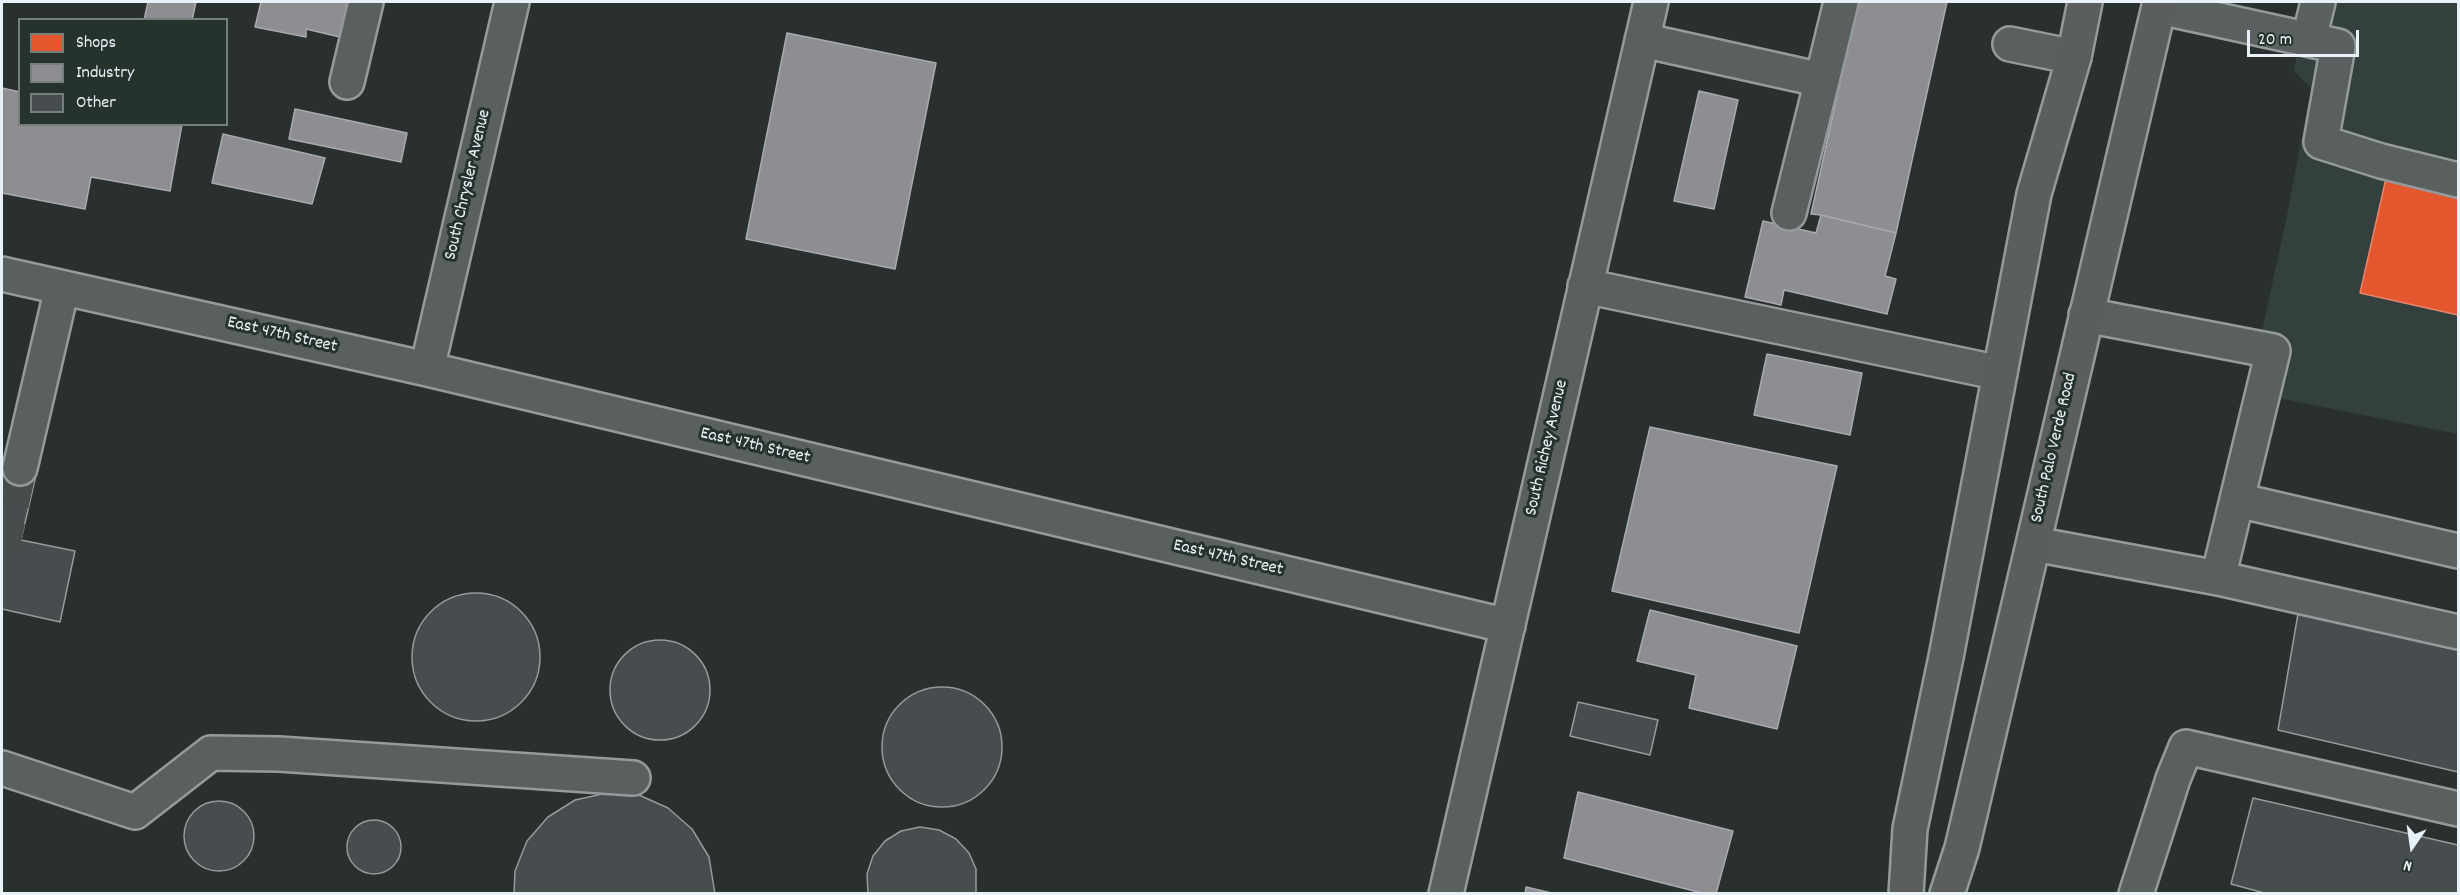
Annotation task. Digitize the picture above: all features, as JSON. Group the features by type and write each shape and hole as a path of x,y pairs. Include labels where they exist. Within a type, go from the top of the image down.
{"main road":[{"path":"1906,894 1910,829 1946,657 2034,194 2074,57 2085,2"},
{"name":"South Palo Verde Road","path":"1947,894 1962,848 2160,4"}],"street":[{"path":"347,82 366,2"},
{"name":"South Chrysler Avenue","path":"427,369 512,2"},
{"name":"South Richey Avenue","path":"1446,894 1651,2"},
{"path":"1790,213 1840,2"},
{"path":"2310,39 2318,2"},
{"path":"2160,4 2338,46 2321,142 2381,161 2458,180"},
{"path":"1642,40 1822,80"},
{"path":"2010,44 2074,57"},
{"name":"East 47th Street","path":"2,274 427,369 1508,626"},
{"path":"1586,286 2000,373"},
{"path":"20,468 62,288"},
{"path":"2086,315 2273,351 2218,578"},
{"path":"2237,500 2458,552"},
{"path":"2034,544 2218,578 2458,632"},
{"path":"2136,894 2173,779 2186,747 2458,809"},
{"path":"2,768 135,812 211,753 279,754 633,778"}],"shaded area":[{"path":"2305,2 2458,2 2458,434 2249,392 2287,215 2311,88 2294,71"}],"building: Shops":[{"path":"2387,174 2458,190 2458,315 2360,293"}],"building: Industry":[{"path":"148,2 196,2 192,18 144,18"},
{"path":"261,2 351,2 344,38 306,29 306,37 255,27"},
{"path":"1858,2 1947,2 1896,233 1811,214"},
{"path":"787,33 936,63 895,269 746,239"},
{"path":"2,88 18,92 18,126 182,126 170,191 91,177 85,209 2,193"},
{"path":"1699,91 1738,100 1714,209 1674,201"},
{"path":"295,109 407,133 401,162 289,139"},
{"path":"223,134 325,158 312,204 212,183"},
{"path":"1821,215 1896,233 1885,276 1896,279 1887,314 1784,290 1781,305 1745,297 1763,221 1816,233"},
{"path":"1767,354 1862,373 1850,435 1754,415"},
{"path":"1650,427 1837,466 1799,633 1612,591"},
{"path":"1650,610 1797,646 1777,729 1689,708 1696,675 1637,661"},
{"path":"1578,792 1733,831 1716,894 1706,894 1564,858"},
{"path":"1526,887 1556,894 1525,894"}],"building: Other":[{"path":"2,463 37,471 21,540 75,551 60,622 2,609"},
{"path":"476,593 501,597 522,611 536,632 540,657 536,682 522,703 501,717 476,721 451,717 430,703 416,682 412,657 416,632 430,611 451,597"},
{"path":"2299,608 2458,644 2458,772 2278,730"},
{"path":"660,640 679,644 695,655 706,671 710,690 706,709 695,725 679,736 660,740 641,736 625,725 614,709 610,690 614,671 625,655 641,644"},
{"path":"942,687 965,692 984,705 997,724 1002,747 997,770 984,789 965,802 942,807 919,802 900,789 887,770 882,747 887,724 900,705 919,692"},
{"path":"1578,702 1658,720 1650,755 1570,736"},
{"path":"607,793 639,795 668,808 692,829 709,857 715,894 514,894 515,871 527,841 548,817 575,800"},
{"path":"2253,798 2458,845 2458,894 2268,894 2231,884"},
{"path":"219,801 232,804 244,811 251,823 254,836 251,849 244,861 232,868 219,871 206,868 194,861 187,849 184,836 187,823 194,811 206,804"},
{"path":"369,820 379,820 389,824 397,832 401,847 397,862 389,870 379,874 369,874 359,870 351,862 347,852 347,842 351,832 359,824"},
{"path":"920,827 939,830 956,839 969,853 976,869 976,894 868,894 867,874 873,856 885,841 901,831"}],"tunnel":[{"path":"2,553 20,468"}]}
